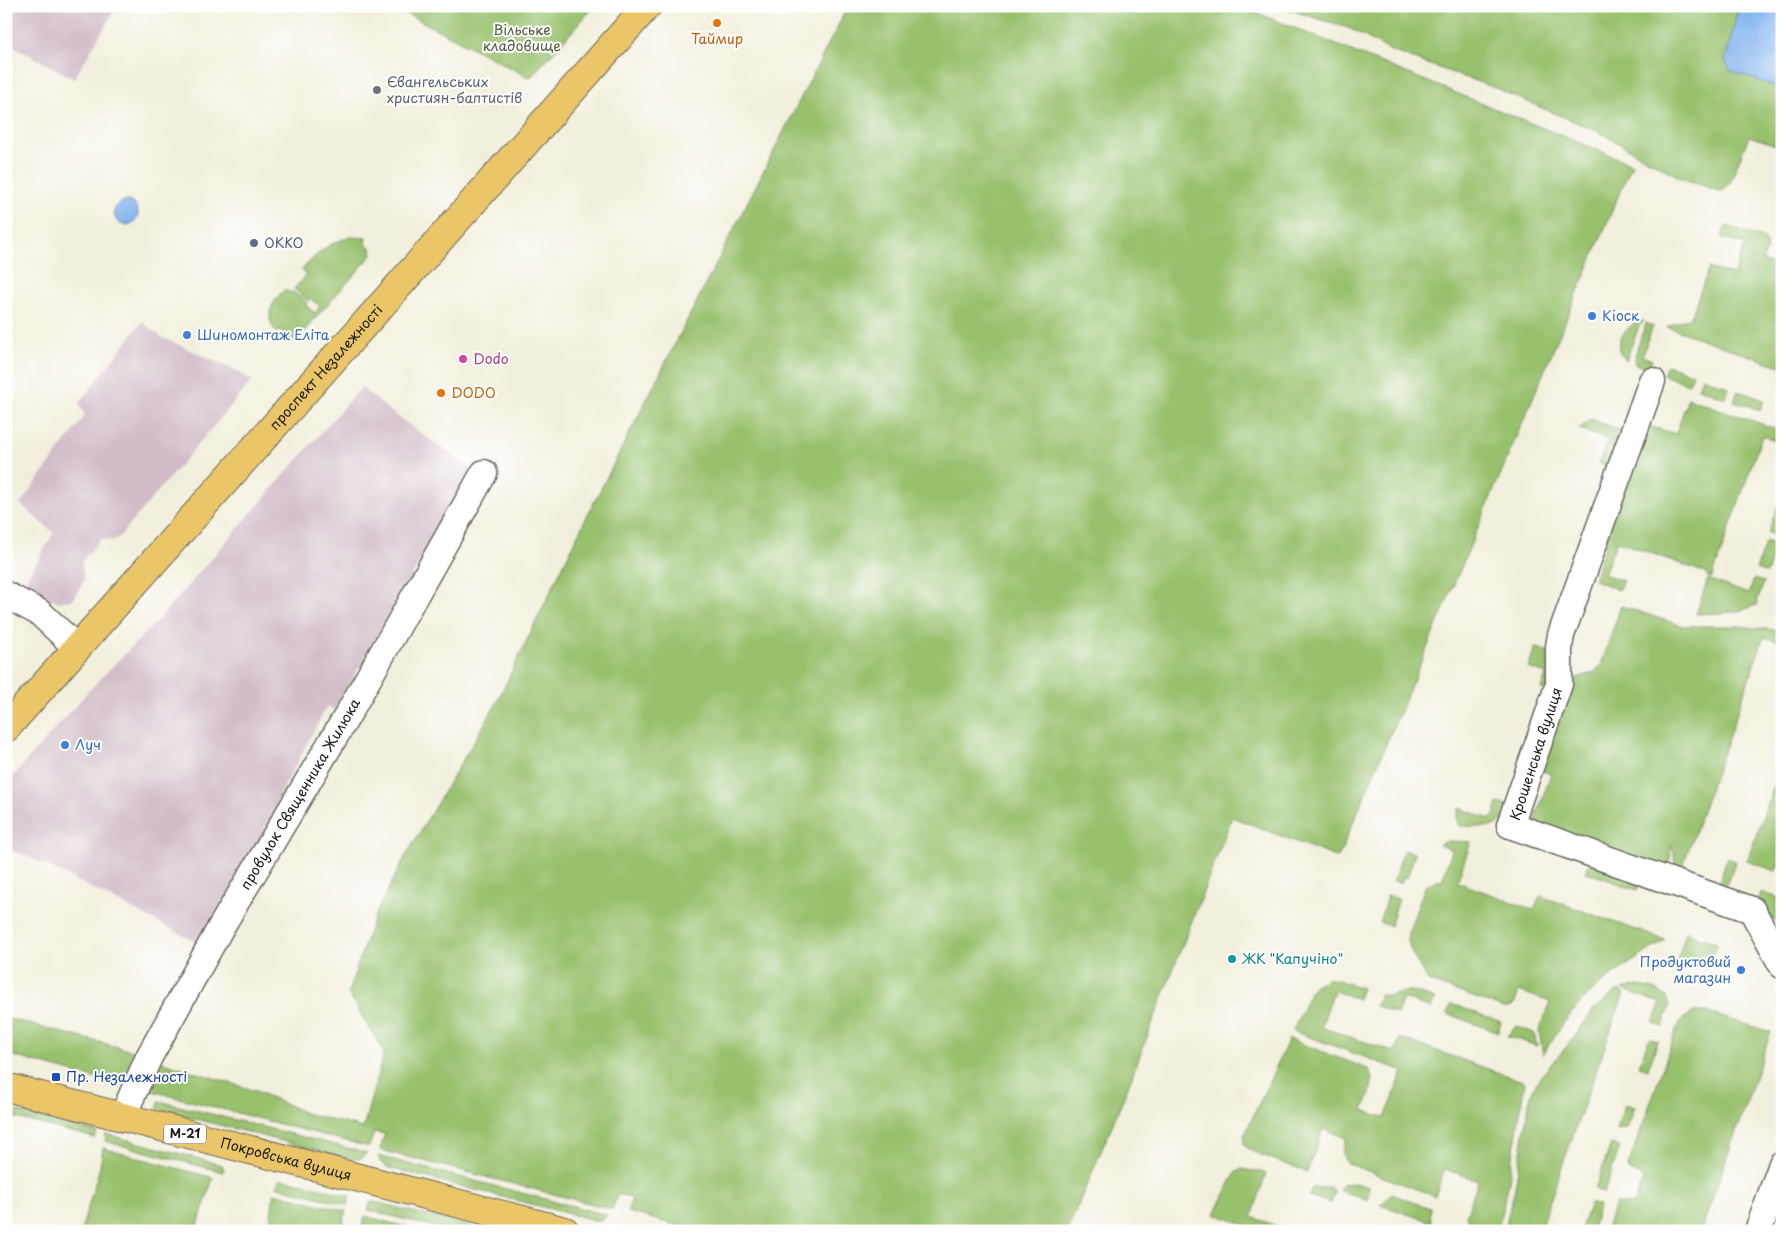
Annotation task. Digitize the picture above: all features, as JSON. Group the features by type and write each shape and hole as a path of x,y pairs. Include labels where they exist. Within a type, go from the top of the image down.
{"main road":[{"name":"проспект Незалежності","path":"6,728 646,6"},
{"name":"Покровська вулиця","path":"6,1087 565,1231"}],"street":[{"name":"Крошенська вулиця","path":"1652,381 1561,635 1559,646 1559,684 1510,825 1752,910 1782,965"},
{"name":"провулок Священника Жилюка","path":"122,1118 149,1057 221,927 347,716 484,473"},
{"path":"6,595 40,613 77,648"},
{"path":"1758,1231 1782,1164"}],"shaded area":[{"path":"6,6 117,6 74,79 6,42"},
{"path":"142,322 161,337 235,370 252,381 119,537 112,541 101,539 82,561 84,580 72,600 59,602 22,587 54,533 20,504 85,416 79,403"},
{"path":"361,387 386,408 473,471 334,710 327,706 276,802 278,804 201,946 30,857 6,848 6,784 96,683 158,620"}],"green space":[{"name":"Вільське кладовище","path":"392,6 595,6 530,78"},
{"path":"848,6 1240,6 1632,164 1338,858 1232,817 1122,1102 1067,1231 699,1231 627,1212 632,1198 618,1194 612,1209 380,1150 385,1134 374,1132 369,1147 152,1091 150,1085 156,1060 256,1091 308,1114 363,1128 384,1052 348,993 374,917 405,857 495,706 586,518"},
{"path":"1278,6 1782,6 1776,87 1782,89 1782,147 1749,136 1729,185 1723,191 1718,191 1681,178 1599,132 1495,88 1391,51 1351,29"},
{"path":"1728,226 1765,239 1767,249 1762,261 1782,268 1782,367 1667,327 1691,317 1709,268 1734,275 1745,245 1722,238 1725,227"},
{"path":"351,237 366,238 365,242 371,248 372,255 295,341 280,330 277,333 273,327 270,315 276,299 285,289 290,293 292,291 307,303 306,306 315,313 320,306 311,299 308,301 294,289 306,275 302,270 324,249 336,242"},
{"path":"1638,321 1644,321 1639,326 1626,360 1619,351 1619,342 1627,329"},
{"path":"1646,323 1653,326 1642,356 1652,360 1649,369 1635,364 1634,358"},
{"path":"1667,365 1693,374 1689,384 1663,375"},
{"path":"1702,377 1729,387 1725,398 1698,388"},
{"path":"1738,391 1764,400 1760,410 1734,401"},
{"path":"1688,398 1782,431 1782,442 1762,436 1712,578 1708,577 1706,573 1617,541 1604,574 1623,581 1619,590 1594,580 1642,424 1676,434"},
{"path":"1591,419 1625,432 1612,468 1599,463 1608,440 1579,429"},
{"path":"1778,505 1782,506 1782,531 1780,537 1768,533"},
{"path":"1766,541 1777,545 1767,573 1756,569"},
{"path":"1708,579 1748,594 1754,579 1764,582 1756,605 1735,612 1696,614"},
{"path":"1621,606 1683,626 1740,626 1782,631 1782,643 1764,637 1682,868 1719,882 1727,858 1736,861 1725,887 1676,872 1671,845 1669,876 1532,828 1551,774 1535,768 1570,680 1593,673 1601,665"},
{"path":"1535,647 1548,652 1548,692 1541,689 1546,674 1528,668"},
{"path":"1782,763 1782,856 1776,871 1747,861"},
{"path":"1498,803 1508,805 1500,823 1495,826 1485,827 1460,826 1456,817 1459,808 1490,819 1494,815"},
{"path":"1450,841 1471,842 1457,882 1534,910 1540,896 1665,940 1610,977 1590,993 1556,1033 1543,1055 1539,1031 1550,1002 1519,991 1513,1005 1504,1008 1428,981 1412,952 1408,933 1425,887 1431,882 1442,880 1452,850 1439,845"},
{"path":"1404,850 1415,853 1407,878 1403,877 1401,883 1393,881"},
{"path":"1590,862 1640,880 1637,890 1586,872"},
{"path":"1761,892 1782,899 1782,924 1764,915 1758,903"},
{"path":"1388,895 1399,899 1390,926 1379,922"},
{"path":"1686,932 1718,944 1711,963 1704,967 1677,961"},
{"path":"1327,979 1334,979 1362,988 1358,999 1334,991 1321,1027 1394,1052 1400,1038 1525,1082 1508,1186 1497,1231 1474,1231 1466,1216 1478,1181 1445,1169 1435,1196 1349,1164 1343,1155 1346,1138 1323,1129 1307,1172 1251,1151 1244,1145 1244,1136 1289,1039 1368,1069 1371,1074 1372,1085 1363,1110 1385,1118 1403,1071 1293,1031 1311,990 1315,985"},
{"path":"1634,986 1652,989 1667,997 1670,1006 1663,1027 1653,1023 1660,1003 1622,989"},
{"path":"1618,990 1624,993 1539,1231 1504,1231 1515,1188 1533,1089 1540,1077 1574,1038 1593,1010"},
{"path":"1407,991 1435,999 1431,1009 1403,998 1397,1014 1375,1006 1380,995 1389,996"},
{"path":"1451,1004 1501,1022 1498,1032 1447,1014"},
{"path":"1694,1012 1706,1012 1771,1032 1701,1231 1605,1231 1615,1204 1634,1204 1644,1178 1629,1171 1628,1166 1677,1028 1684,1018"},
{"path":"6,1018 141,1053 117,1082 112,1083 6,1054"},
{"path":"1516,1026 1534,1033 1537,1046 1507,1036"},
{"path":"1649,1038 1658,1041 1648,1069 1639,1066"},
{"path":"159,1101 367,1153 359,1159 344,1157 157,1109"},
{"path":"1625,1104 1635,1107 1627,1129 1616,1130"},
{"path":"17,1111 97,1132 95,1138 16,1118"},
{"path":"106,1134 222,1165 224,1169 223,1172 105,1141"},
{"path":"1611,1144 1620,1147 1604,1193 1595,1189"},
{"path":"103,1148 213,1178 196,1231 81,1231 100,1167"},
{"path":"378,1156 607,1215 602,1220 594,1220 389,1168 380,1162"},
{"path":"1242,1169 1266,1173 1252,1217 1290,1231 1263,1231 1215,1214 1235,1173"},
{"path":"280,1179 350,1196 348,1205 276,1186"},
{"path":"1354,1183 1369,1187 1368,1200 1339,1190 1344,1184"},
{"path":"1331,1187 1335,1191 1331,1203 1309,1196 1312,1188"},
{"path":"274,1193 346,1211 341,1231 269,1231"},
{"path":"1391,1194 1430,1208 1431,1222 1381,1205"},
{"path":"371,1201 485,1231 450,1231 368,1210"},
{"path":"1590,1203 1599,1206 1591,1231 1580,1231"},
{"path":"365,1216 421,1231 361,1231"}],"water":[{"path":"1739,6 1782,6 1782,89 1731,71 1725,61"},
{"path":"126,201 135,204 138,213 135,222 126,225 117,222 114,213 117,204"}],"place":[{"name":"Таймир","path":"717,23"},
{"name":"Євангельських християн-баптистів","path":"377,90"},
{"name":"ОККО","path":"254,243"},
{"name":"Кіоск","path":"1592,316"},
{"name":"Шиномонтаж Еліта","path":"187,335"},
{"name":"Dodo","path":"463,359"},
{"name":"DODO","path":"441,393"},
{"name":"Луч","path":"65,745"},
{"name":"ЖК \"Капучіно\"","path":"1232,959"},
{"name":"Продуктовий магазин","path":"1741,970"},
{"name":"Пр. Незалежності","path":"56,1077"}]}
